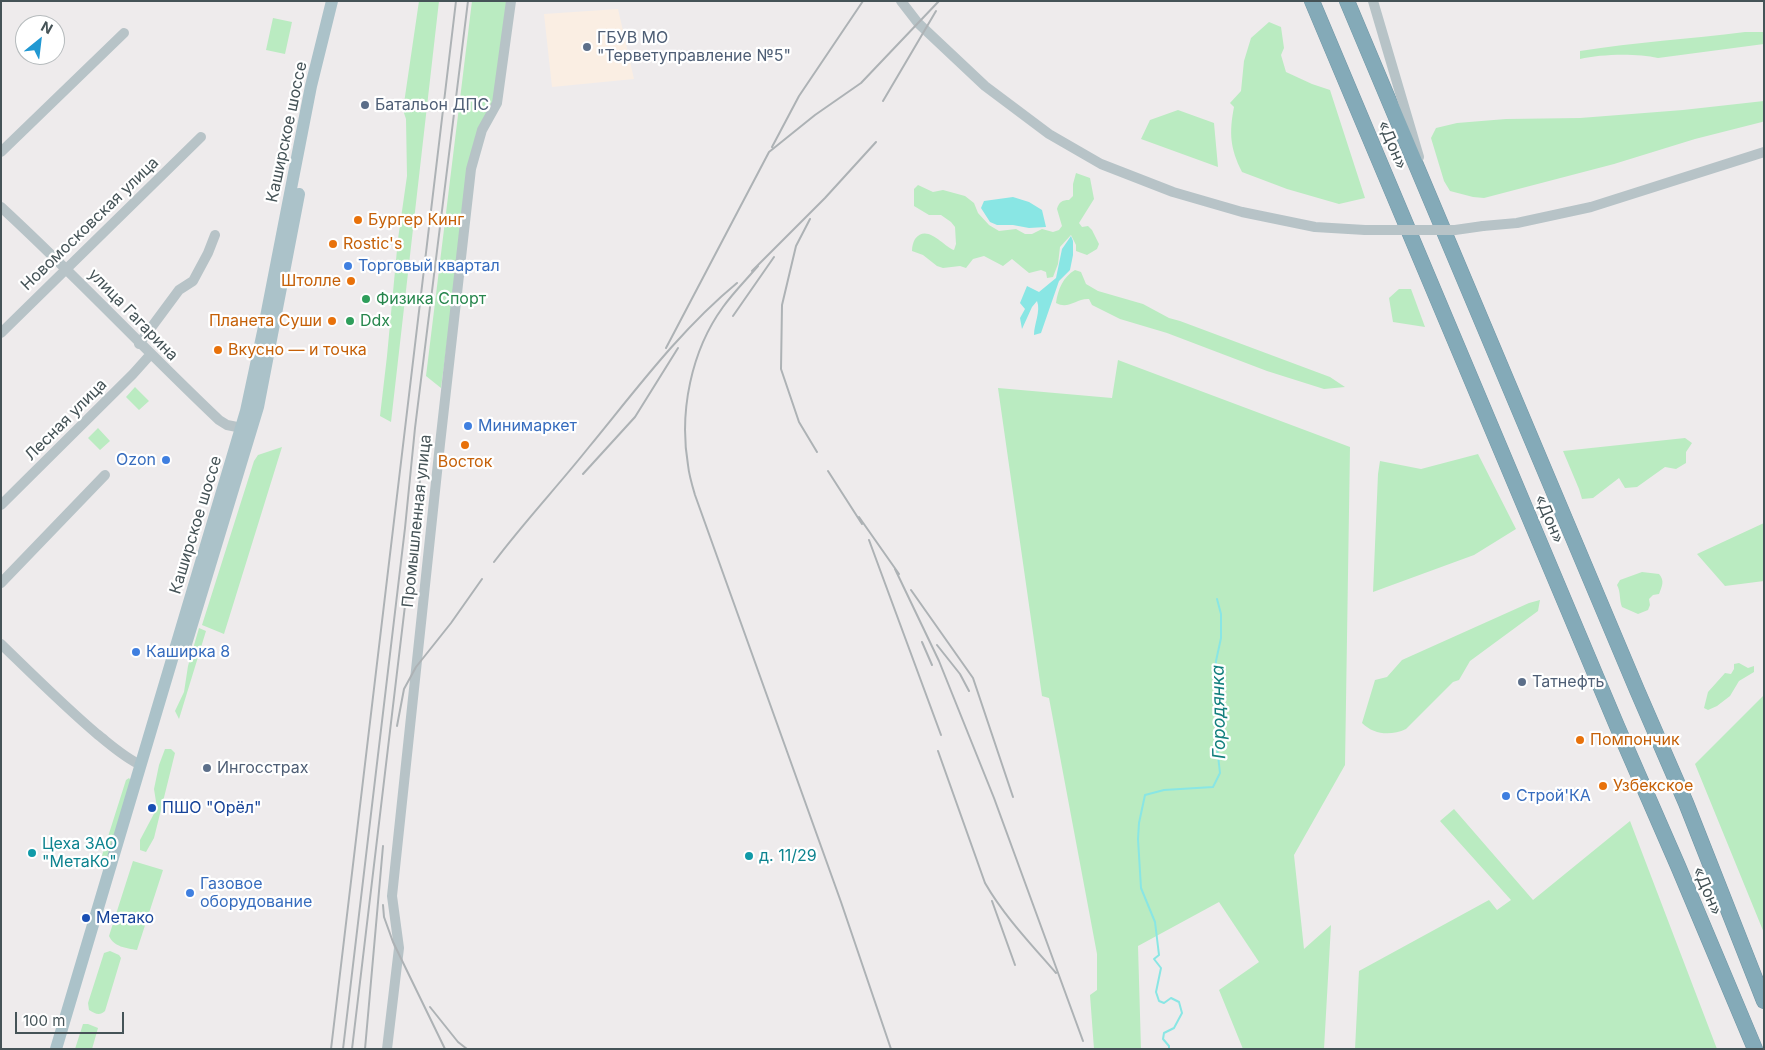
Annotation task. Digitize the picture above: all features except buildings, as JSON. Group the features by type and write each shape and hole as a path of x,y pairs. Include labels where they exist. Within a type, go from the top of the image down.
{"highway":[{"name":"«Дон»","path":"1312,1 1616,726 1678,866 1754,1049"},
{"name":"«Дон»","path":"1347,1 1633,682 1686,803 1764,1001"}],"main road":[{"name":"Каширское шоссе","path":"65,1049 246,429 311,86 332,1"},
{"name":"Каширское шоссе","path":"56,1049 141,765 269,354 318,97 340,1"}],"street":[{"name":"Промышленная улица","path":"387,1049 399,948 392,896 471,169 482,130 497,104 511,1"},
{"path":"902,1 918,23 985,86 1049,134 1078,152 1120,172 1173,192 1242,212 1315,227 1365,230 1455,230 1517,223 1591,207 1764,152"},
{"path":"1373,1 1435,210"},
{"path":"1,152 124,33"},
{"name":"Новомосковская улица","path":"1,333 201,137"},
{"name":"улица Гагарина","path":"1,207 66,268 150,355 219,420 227,425 246,429"},
{"path":"139,344 179,290 193,281 215,235"},
{"name":"Лесная улица","path":"1,505 150,355"},
{"path":"1,583 105,475"},
{"path":"1,644 94,731 127,758 141,765"}],"shaded area":[{"name":"ГБУВ МО \"Терветуправление №5\"","path":"618,9 634,79 552,87 544,14"}],"green space":[{"path":"419,1 439,1 391,422 380,416 398,239 407,176 406,119 403,110"},
{"path":"472,1 507,1 493,102 469,176 441,388 426,376"},
{"path":"273,18 292,22 285,54 266,50"},
{"path":"1269,22 1281,27 1284,48 1281,55 1286,72 1330,90 1365,198 1339,204 1287,189 1242,172 1233,148 1231,125 1234,107 1230,103 1241,91 1244,61 1251,38"},
{"path":"1745,32 1764,32 1764,44 1658,58 1639,55 1619,55 1580,59 1580,51"},
{"path":"1764,101 1764,121 1762,122 1484,198 1450,191 1444,181 1431,138 1436,128 1457,123 1506,119 1580,118 1683,110"},
{"path":"1178,110 1214,123 1218,167 1141,139 1150,120"},
{"path":"1076,173 1090,178 1094,199 1079,223 1082,227 1088,226 1092,230 1099,244 1097,249 1087,255 1076,251 1076,245 1071,235 1060,247 1058,264 1053,277 1047,278 1046,272 1041,270 1029,273 1012,259 1003,266 984,256 973,259 966,268 960,266 943,268 937,266 923,255 912,251 915,239 925,233 930,234 954,250 956,244 955,227 951,222 941,215 929,215 914,206 914,189 918,185 933,192 943,190 965,196 974,203 978,213 989,225 999,231 1016,229 1025,234 1032,234 1042,229 1053,232 1059,230 1062,226 1057,209 1061,202 1069,200 1073,196 1073,184"},
{"path":"1075,270 1081,272 1086,284 1098,291 1143,304 1169,318 1330,377 1345,387 1324,389 1267,371 1167,333 1120,319 1092,305 1089,299 1080,300 1069,305 1056,303 1062,284 1067,276"},
{"path":"1399,289 1411,289 1425,327 1393,322 1389,298"},
{"path":"1118,360 1350,447 1345,765 1294,855 1304,949 1331,925 1324,1049 1243,1049 1219,990 1259,962 1219,902 1138,946 1141,1049 1094,1049 1090,995 1097,990 1097,954 1049,698 1042,696 998,388 1112,398"},
{"path":"135,387 149,401 139,410 126,397"},
{"path":"98,428 110,441 100,450 88,438"},
{"path":"1685,438 1692,443 1686,452 1686,463 1676,469 1665,467 1637,487 1625,488 1619,478 1593,498 1582,499 1563,451"},
{"path":"282,447 224,634 202,625 254,461 258,455"},
{"path":"1478,454 1516,529 1474,555 1373,592 1380,461 1421,469"},
{"path":"1764,523 1764,581 1725,586 1697,554"},
{"path":"1642,572 1659,574 1662,584 1659,594 1653,595 1649,599 1650,605 1648,610 1638,614 1622,607 1617,585 1620,580"},
{"path":"1540,600 1538,611 1470,661 1459,680 1453,682 1406,729 1394,733 1383,733 1372,730 1362,723 1375,680 1387,677 1402,660 1529,603"},
{"path":"199,628 206,631 179,719 175,711 184,692 188,666"},
{"path":"1739,663 1748,668 1754,666 1754,672 1739,681 1730,696 1717,706 1708,710 1704,708 1708,692 1725,673 1731,674 1734,664"},
{"path":"1764,695 1764,933 1695,764"},
{"path":"165,749 171,749 175,753 154,838 146,852 140,850 140,840 157,808 154,789 159,765"},
{"path":"129,778 132,782 107,862 103,867 99,865 126,780"},
{"path":"1454,809 1533,900 1630,821 1717,1049 1355,1049 1359,971 1489,900 1497,910 1511,900 1440,821"},
{"path":"133,861 163,870 137,950 117,945 109,936"},
{"path":"110,951 121,958 105,1011 97,1014 89,1010 88,1003 104,953"},
{"path":"83,1024 98,1028 92,1049 75,1049"}],"water":[{"path":"1013,197 1029,202 1042,210 1046,227 1029,228 997,225 990,222 981,208 984,201"},
{"path":"1071,236 1073,255 1070,270 1059,281 1041,333 1034,335 1038,309 1037,301 1032,307 1022,329 1020,318 1025,309 1020,303 1027,286 1039,292 1056,278 1062,249"}],"waterway":[{"name":"Городянка","path":"1169,1049 1169,1046 1163,1039 1164,1033 1174,1028 1182,1013 1179,1002 1171,998 1164,1003 1159,1001 1156,992 1161,968 1154,959 1159,955 1155,922 1141,888 1139,823 1145,795 1164,790 1213,787 1220,773 1217,747 1219,711 1215,682 1216,661 1221,638 1221,614 1217,599"}],"railway":[{"path":"331,1049 456,1"},
{"path":"343,1049 405,528 415,428 468,1"},
{"path":"772,147 799,96 863,1"},
{"path":"666,348 769,152 815,115 861,83 939,1"},
{"path":"883,101 936,11"},
{"path":"752,271 825,198 876,142"},
{"path":"810,219 796,246 782,305 781,369 799,422 817,452"},
{"path":"733,316 774,257"},
{"path":"758,266 723,307 712,324 695,362 690,383 685,424 689,472 695,495 841,902 891,1049"},
{"path":"494,562 677,341 716,301 737,283"},
{"path":"583,474 635,417 678,348"},
{"path":"828,471 862,524"},
{"path":"352,1049 420,480"},
{"path":"859,517 899,574"},
{"path":"869,540 941,735"},
{"path":"895,569 939,661 994,798 1083,1041"},
{"path":"397,726 404,689 416,667 451,623 482,579"},
{"path":"911,590 973,678 1013,797"},
{"path":"922,642 932,665"},
{"path":"937,645 960,674 969,691"},
{"path":"938,751 985,883 1009,918 1056,973"},
{"path":"365,1049 383,846"},
{"path":"992,901 1015,965"},
{"path":"383,905 384,917 393,942 445,1049"},
{"path":"430,1007 458,1042 467,1049"}],"place":[{"name":"ГБУВ МО \"Терветуправление №5\"","path":"587,47"},
{"name":"Батальон ДПС","path":"365,105"},
{"name":"Бургер Кинг","path":"358,220"},
{"name":"Rostic's","path":"333,244"},
{"name":"Торговый квартал","path":"348,266"},
{"name":"Штолле","path":"351,281"},
{"name":"Физика Спорт","path":"366,299"},
{"name":"Планета Суши","path":"332,321"},
{"name":"Ddx","path":"350,321"},
{"name":"Вкусно — и точка","path":"218,350"},
{"name":"Минимаркет","path":"468,426"},
{"name":"Восток","path":"465,445"},
{"name":"Ozon","path":"166,460"},
{"name":"Каширка 8","path":"136,652"},
{"name":"Татнефть","path":"1522,682"},
{"name":"Помпончик","path":"1580,740"},
{"name":"Ингосстрах","path":"207,768"},
{"name":"Узбекское","path":"1603,786"},
{"name":"Строй'КА","path":"1506,796"},
{"name":"ПШО \"Орёл\"","path":"152,808"},
{"name":"Цеха ЗАО \"МетаКо\"","path":"32,853"},
{"name":"д. 11/29","path":"749,856"},
{"name":"Газовое оборудование","path":"190,893"},
{"name":"Метако","path":"86,918"}]}
